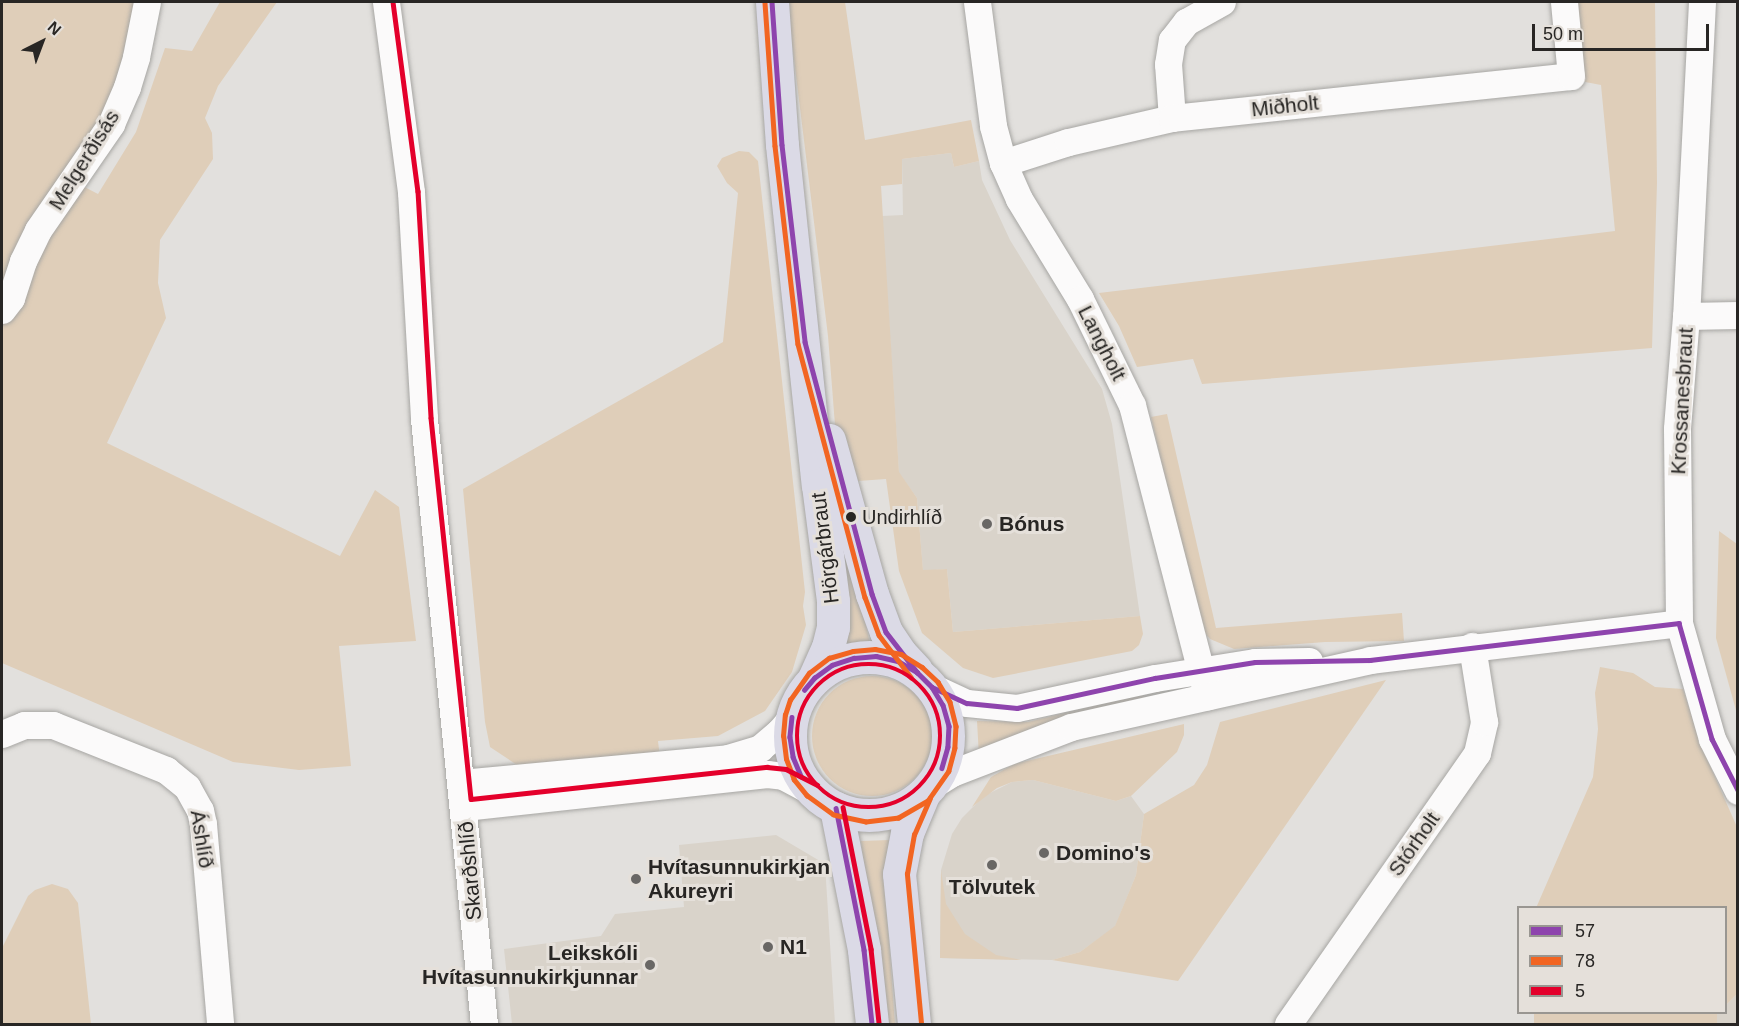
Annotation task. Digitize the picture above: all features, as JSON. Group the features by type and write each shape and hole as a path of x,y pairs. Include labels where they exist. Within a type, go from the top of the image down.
{"highway":[{"name":"Hörgárbraut","path":"772,2 782,145 805,342 818,485 833,601 833,627 828,647 814,678 797,703 792,717 790,737 793,757 801,776 824,800 864,950 872,1024"},
{"name":"Hörgárbraut","path":"805,342 872,594 886,632 925,679 943,705 949,726 945,758 907,833 899,874 914,1024"},
{"name":"Hörgárbraut","path":"814,678 832,665 854,657 876,656 898,661 925,679"},
{"path":"824,800 851,813 882,814 910,804 927,790"}],"street":[{"name":"Melgerðisás","path":"2,310 11,298 23,261 38,230 111,124 133,67 147,2"},
{"name":"Skarðshlíð","path":"386,2 411,192 424,419 484,1024"},
{"name":"Langholt","path":"977,2 993,126 1003,163 1019,199 1080,299 1132,405 1203,684"},
{"path":"1172,118 1168,64 1172,40 1186,22 1222,2"},
{"name":"Miðholt","path":"1003,163 1068,142 1172,118 1571,76 1564,2"},
{"name":"Krossanesbraut","path":"1702,2 1686,316 1677,429 1679,623 1712,739 1737,791"},
{"path":"1686,316 1737,315"},
{"path":"927,790 952,773 1071,727 1203,684 1472,646 1679,623"},
{"name":"Stórholt","path":"1288,1024 1477,753 1484,722 1472,646"},
{"path":"925,679 968,703 1017,708 1155,678 1203,684"},
{"path":"463,795 728,758 760,748 792,717"},
{"name":"Áshlíð","path":"2,734 24,725 53,725 166,770 187,787 200,810 203,824 220,1024"},
{"path":"463,795 767,774 783,776 824,800"}],"shaded area":[{"path":"2,2 135,2 114,94 67,178 98,194 136,132 165,48 192,51 220,2 277,2 218,86 205,118 212,133 213,159 160,240 158,283 166,318 107,443 340,556 375,490 399,507 416,641 339,646 351,766 299,770 233,762 2,663"},
{"path":"787,2 845,2 865,140 971,120 979,161 954,167 951,153 902,159 902,184 881,186 899,472 917,498 923,570 947,569 953,632 1140,616 1143,634 1139,645 1132,651 993,678 963,668 922,633 899,571 886,479 858,481 844,457 835,425 828,336"},
{"path":"1572,2 1655,2 1657,183 1652,348 1202,384 1193,359 1137,367 1119,326 1099,293 1615,231 1601,85 1580,81"},
{"path":"739,151 749,152 758,161 805,592 803,606 806,625 792,672 765,711 718,736 658,741 660,758 520,767 490,747 485,722 463,489 723,342 738,193 727,183 717,166 722,158"},
{"path":"951,153 954,167 979,161 982,180 1010,240 1102,389 1112,424 1140,616 953,632 947,569 923,571 917,498 899,473 882,216 903,215 902,159"},
{"path":"1167,414 1216,628 1402,613 1404,641 1325,642 1234,649 1210,639 1200,627 1151,417"},
{"path":"830,477 870,644 846,648 845,600"},
{"path":"1719,531 1737,544 1737,714 1716,638"},
{"path":"1600,667 1633,673 1655,687 1683,689 1700,743 1737,827 1737,994 1727,1004 1727,906 1537,906 1593,777 1598,729 1595,693"},
{"path":"872,676 895,680 915,693 928,713 932,736 928,759 915,779 895,792 872,796 849,792 829,779 816,759 812,736 816,713 829,693 849,680"},
{"path":"1386,680 1178,981 1052,960 1080,952 1115,926 1136,875 1144,814 1194,785 1207,765 1220,722"},
{"path":"1140,695 1148,697 979,756 977,721 1028,722"},
{"path":"1184,724 1184,735 1177,752 1131,796 1116,801 1033,780 1012,782 997,788 972,807 991,777 1014,764"},
{"path":"1033,780 1116,801 1131,796 1144,814 1136,875 1115,927 1080,952 1052,960 940,958 941,870 952,834 962,818 984,796 1012,782"},
{"path":"776,835 825,864 835,1024 512,1024 504,949 601,936 615,914 684,907 679,845"},
{"path":"890,840 884,875 895,1024 883,1024 861,841"},
{"path":"941,870 946,904 965,934 996,955 1022,960 940,958"},
{"path":"52,884 68,889 78,903 91,1024 2,1024 2,948 28,896 35,890"},
{"path":"1737,994 1737,1024 1704,1024 1716,1014 1727,1014 1727,1004"},
{"path":"1534,1014 1717,1014 1717,1024 1534,1024"}],"transit line":[{"name":"5","path":"393,2 418,191 431,418 471,799 767,767 786,769 817,785"},
{"name":"57","path":"772,2 782,145 805,342 872,594 886,632 917,672"},
{"name":"78","path":"765,3 775,146 798,344 865,597 879,635 911,677"},
{"name":"57","path":"932,687 967,703 1017,708 1155,678 1255,662 1370,660 1679,623 1712,739 1738,790"},
{"name":"78","path":"832,814 807,796 794,780 786,759 783,736 785,715 790,700 809,673 829,658 853,651 875,649 901,654 922,667 938,682 950,702 956,726 955,748 949,771 928,801 899,818 866,822 834,815"},
{"name":"57","path":"804,690 814,678 832,665 854,658 876,656 898,661 917,672 932,687 943,705 949,726 948,747 942,768"},
{"name":"5","path":"869,664 896,670 909,676 920,685 929,696 935,709 941,736 935,763 929,776 920,787 909,796 896,802 869,808 842,802 829,796 818,787 809,776 803,763 797,736 803,709 809,696 818,685 829,676 842,670 869,664"},
{"name":"57","path":"792,717 790,737 793,757 801,776"},
{"name":"78","path":"921,1023 907,874 914,835 930,798"},
{"name":"5","path":"843,807 871,949 879,1023"},
{"name":"57","path":"836,808 864,950 872,1024"}],"place":[{"name":"Undirhlíð","path":"851,517"},
{"name":"Bónus","path":"987,524"},
{"name":"Domino's","path":"1044,853"},
{"name":"Tölvutek","path":"992,865"},
{"name":"Hvítasunnukirkjan Akureyri","path":"636,879"},
{"name":"N1","path":"768,947"},
{"name":"Leikskóli Hvítasunnukirkjunnar","path":"650,965"}]}
